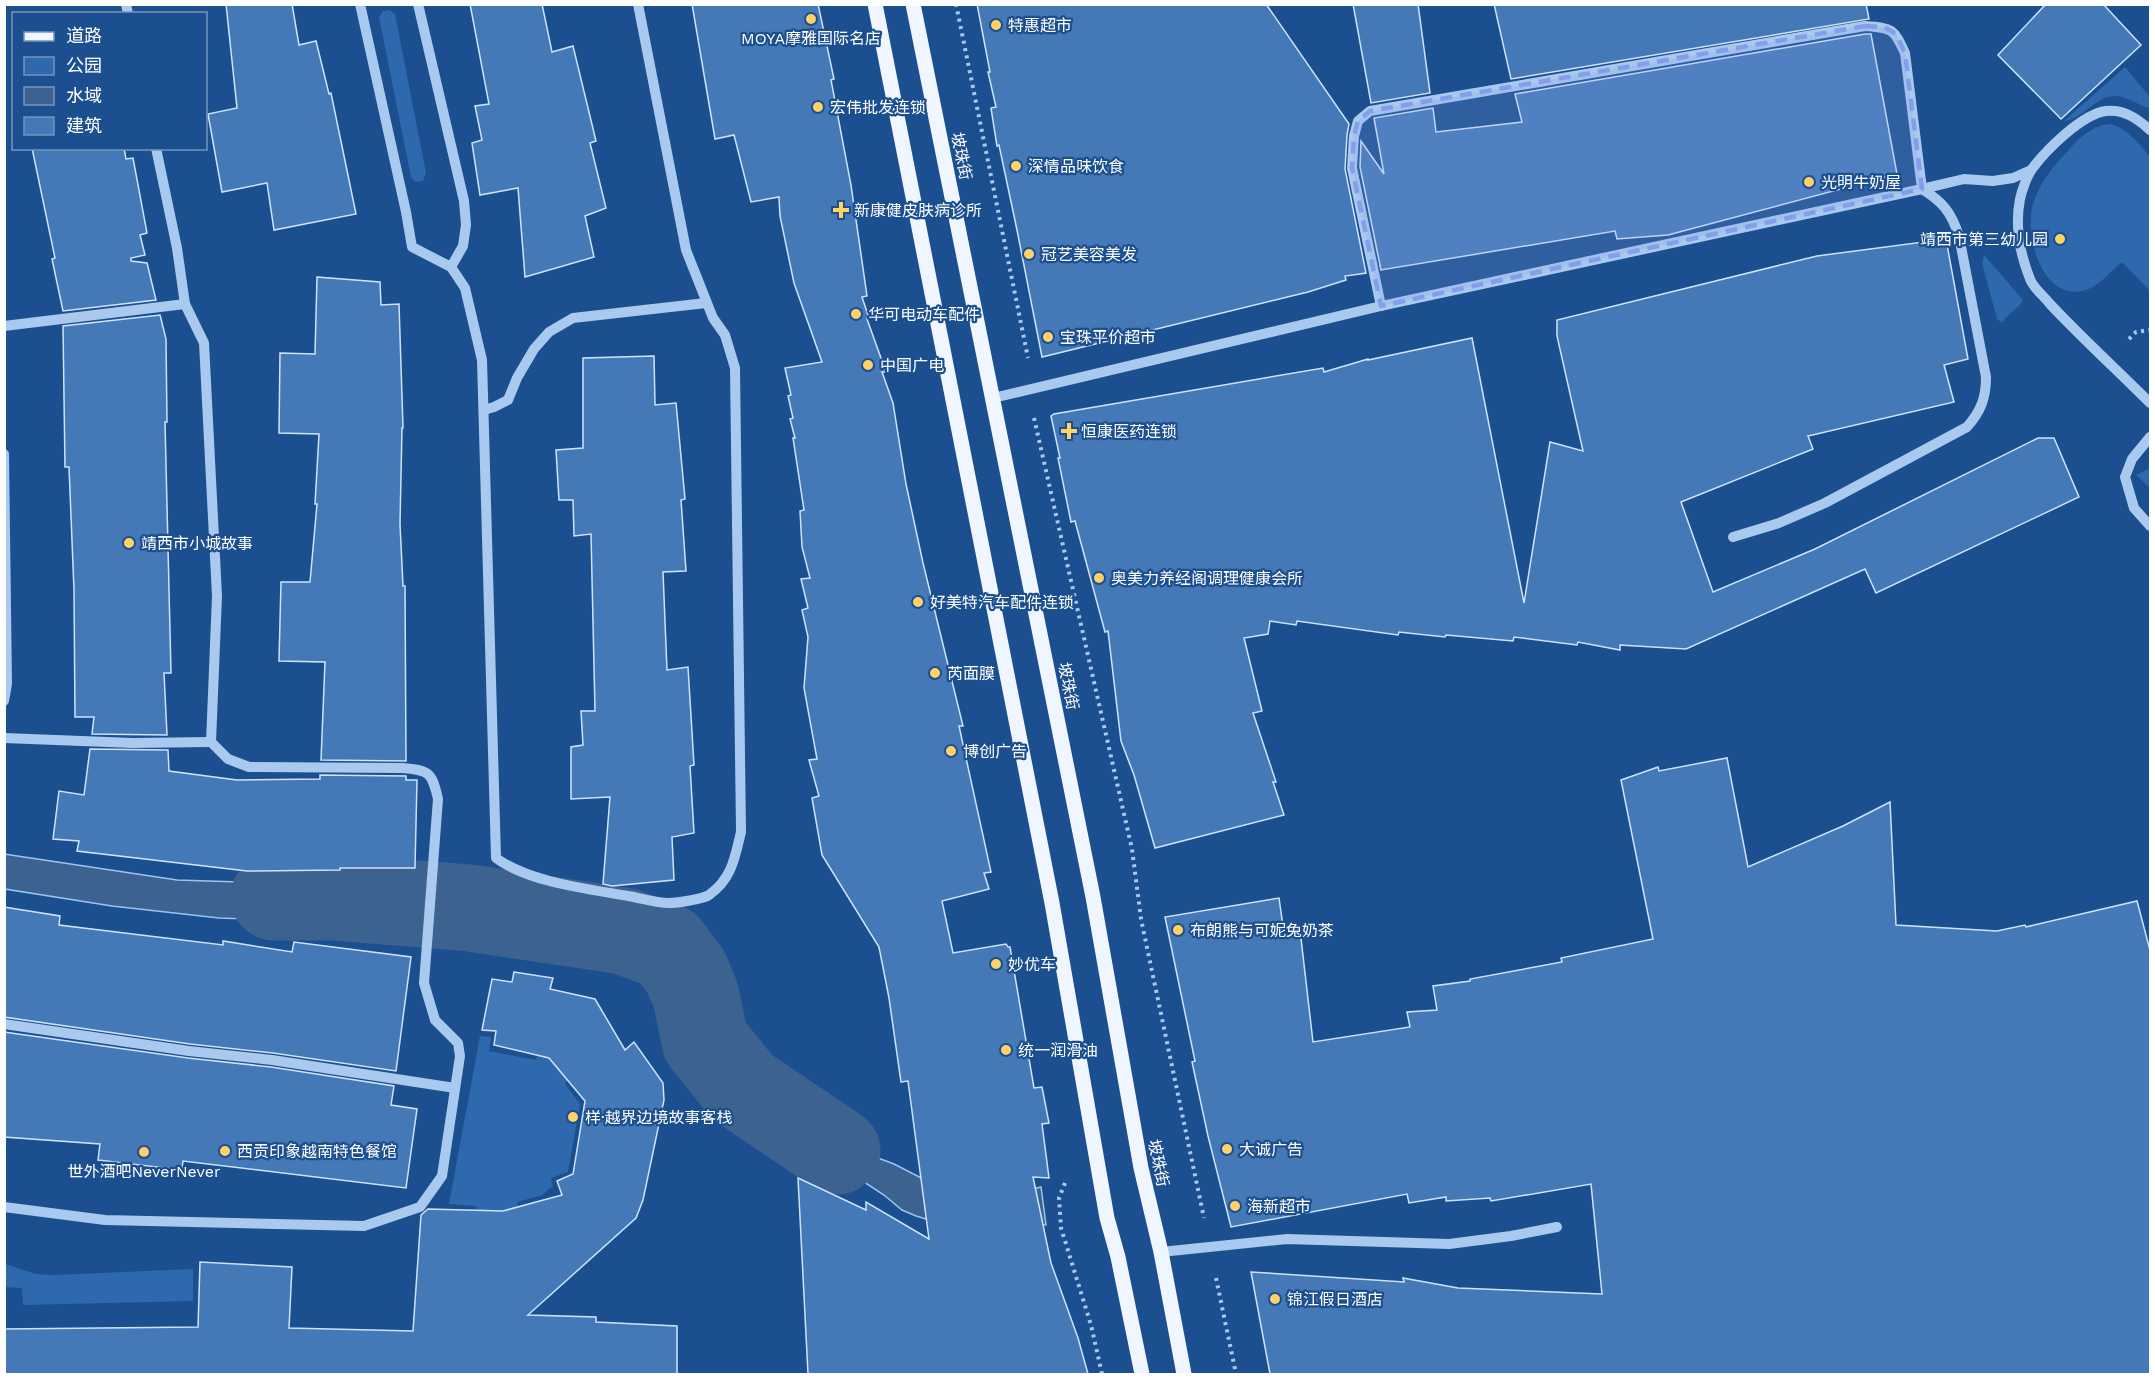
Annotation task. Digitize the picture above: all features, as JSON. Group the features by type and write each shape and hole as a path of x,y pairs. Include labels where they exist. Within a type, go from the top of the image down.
{"main road":[{"path":"875,4 1052,903 1107,1218 1118,1257 1142,1374"},
{"name":"坡珠街","path":"913,4 1093,897 1141,1167 1161,1252 1184,1374"}],"street":[{"path":"360,4 406,212 411,247 451,267 465,288 482,360 496,858 508,867 531,876 669,903 707,897 724,882 733,865 741,832 735,368 725,335 706,303 686,250 638,4"},
{"path":"418,4 464,201 466,225 463,246 451,267"},
{"path":"1381,306 1352,168 1354,136 1358,121 1370,111 1865,26 1884,27 1896,33 1905,54 1922,189"},
{"path":"2151,130 2139,119 2124,113 2107,111 2088,116 2070,129 2031,170 2020,197 2018,224 2022,256 2031,282 2151,404"},
{"path":"156,150 177,248 185,304 204,343 217,596 211,742"},
{"path":"993,398 1381,306 1964,178 1993,181 2031,170"},
{"path":"1733,537 1779,523 1825,503 1967,427 1979,413 1986,395 1986,377 1959,236 1955,223 1942,201 1922,189"},
{"path":"484,410 508,400 517,378 534,349 549,332 573,318 706,303"},
{"path":"4,326 185,304"},
{"path":"2151,437 2132,459 2125,477 2134,508 2151,526"},
{"path":"4,454 7,684 4,701"},
{"path":"4,738 133,743 211,742 228,759 249,767 421,770 434,780 438,799 424,983 435,1020 458,1043 460,1056 442,1176 420,1207 364,1226 105,1220 4,1207"},
{"path":"4,1024 189,1051 272,1060 455,1088"},
{"path":"1161,1252 1287,1239 1449,1244 1557,1227"}],"path":[{"path":"956,4 1034,389 1034,419 1132,849 1141,918 1236,1374"}],"highlighted area":[{"path":"1865,26 1884,27 1896,34 1905,53 1922,189 1381,306 1352,168 1354,136 1358,121 1370,111"}],"green space":[{"path":"389,10 395,14 426,173 423,181 416,182 411,177 379,17 383,11"},
{"path":"2125,67 2150,97 2150,108 2124,98 2108,97 2077,116 2064,121"},
{"path":"2110,124 2128,133 2150,157 2150,291 2122,262 2091,288 2071,292 2058,287 2040,264 2031,232 2033,204 2046,177 2075,143 2090,130"},
{"path":"1984,255 2023,300 2002,323 1997,319 1982,263"},
{"path":"2150,468 2150,488 2136,475"},
{"path":"480,1036 491,1037 489,1051 536,1060 538,1053 557,1058 572,1075 565,1084 580,1104 568,1172 551,1178 553,1186 542,1195 518,1202 515,1213 477,1213 476,1206 449,1204"},
{"path":"5,1264 36,1274 54,1275 193,1269 193,1301 23,1305 22,1288 5,1287"}],"water":[{"path":"4,854 177,880 303,884 392,883 393,924 219,918 112,906 5,889"},
{"path":"459,882 499,885 565,895 631,909 660,923 651,963 604,950 556,941 459,934"},
{"path":"751,1070 870,1155 894,1164 929,1182 1029,1190 1041,1187 1046,1225 926,1219 902,1210 861,1180 796,1144 721,1096"}],"building":[{"path":"226,4 292,4 299,45 316,41 329,94 331,93 356,214 274,230 267,183 222,192 208,114 237,108"},
{"path":"470,4 542,4 552,52 573,46 596,141 590,143 606,208 585,216 594,257 525,277 518,188 480,195 472,143 482,140 475,106 489,104"},
{"path":"692,4 818,4 834,79 831,80 851,185 867,296 862,297 869,318 867,319 886,372 882,372 893,403 906,484 963,726 959,726 991,872 984,873 989,889 942,901 953,953 1006,944 1010,947 1034,1088 1042,1087 1049,1123 1042,1124 1049,1178 1033,1177 1051,1263 1078,1338 1088,1374 808,1374 798,1178 866,1210 866,1202 929,1239 908,1081 901,1082 879,947 822,855 812,798 819,796 809,760 817,759 804,688 808,637 802,610 808,608 801,579 810,578 802,547 800,511 804,510 793,438 795,438 790,419 793,418 788,396 791,395 785,368 822,362 794,283 780,216 779,197 751,202 734,135 715,139"},
{"path":"977,4 1266,4 1349,124 1345,169 1366,273 1345,276 1346,280 1308,292 1042,357 999,145 997,146 991,108 996,107"},
{"path":"1353,4 1418,4 1430,93 1371,103"},
{"path":"1494,4 1866,4 1869,19 1511,79"},
{"path":"2046,4 2103,4 2141,45 2061,119 1998,55"},
{"path":"1871,34 1897,174 1668,235 1617,239 1615,231 1381,270 1360,167 1361,141 1384,174 1374,118 1433,108 1436,132 1522,122 1515,94"},
{"path":"32,150 124,150 126,159 133,158 147,233 140,235 145,255 131,258 131,261 147,263 156,300 63,311 52,259 55,258"},
{"path":"1946,239 1968,359 1944,365 1954,402 1808,436 1813,449 1681,502 1713,592 1815,549 2038,438 2054,438 2079,497 1876,593 1865,569 1686,649 1620,645 1620,650 1578,642 1577,645 1514,637 1513,641 1399,632 1398,635 1297,621 1296,625 1270,621 1268,634 1244,638 1262,711 1253,713 1276,782 1273,782 1284,815 1155,848 1134,775 1121,741 1108,631 1105,632 1075,521 1071,522 1051,416 1323,368 1324,372 1368,359 1472,338 1524,603 1550,442 1583,451 1557,336 1557,320 1817,256"},
{"path":"317,277 380,282 381,305 399,304 403,428 400,524 403,586 405,586 406,761 321,760 325,662 279,661 281,582 310,582 317,504 315,504 319,434 279,433 280,353 315,354"},
{"path":"160,315 166,339 167,422 165,422 171,673 164,673 167,735 92,734 94,717 75,717 74,590 69,467 65,467 63,326"},
{"path":"654,356 655,405 676,403 685,499 681,500 686,571 663,572 667,670 688,667 694,765 690,766 694,833 672,837 674,880 612,886 603,884 610,797 571,799 571,747 583,745 581,711 595,711 591,534 574,536 573,500 559,500 556,450 583,448 583,358"},
{"path":"90,749 168,750 169,771 237,780 320,779 320,775 406,776 406,780 417,780 415,868 247,871 77,851 79,841 53,839 59,791 84,795"},
{"path":"1727,758 1748,867 1843,826 1890,802 1896,925 1997,931 2025,925 2026,927 2137,901 2151,954 2151,1374 1270,1374 1251,1272 1404,1282 1403,1278 1458,1288 1602,1294 1591,1184 1491,1201 1490,1198 1446,1201 1446,1197 1409,1203 1407,1194 1231,1227 1192,1062 1195,1061 1165,917 1279,898 1284,933 1300,930 1313,1042 1410,1027 1407,1012 1437,1010 1433,986 1470,981 1470,979 1562,962 1561,958 1653,939 1621,780 1658,767 1659,771"},
{"path":"4,907 60,916 59,925 223,945 223,941 292,952 294,942 411,957 396,1071 4,1017"},
{"path":"514,972 553,978 550,989 595,999 625,1050 634,1042 663,1083 664,1100 643,1200 636,1218 528,1315 596,1317 596,1322 677,1326 677,1374 4,1374 4,1329 198,1327 200,1262 292,1267 289,1328 413,1331 421,1215 428,1209 503,1211 562,1195 557,1181 573,1174 585,1101 549,1058 494,1045 496,1031 482,1030 492,979 512,982"},
{"path":"4,1032 188,1058 271,1067 394,1086 391,1105 417,1109 406,1188 183,1161 182,1170 98,1160 100,1144 4,1137"}],"waterway":[{"path":"274,897 333,897 470,908 624,931 667,947 686,972 696,996 705,1041 742,1087 837,1151"}],"place":[{"name":"MOYA摩雅国际名店","path":"811,19"},
{"name":"特惠超市","path":"996,25"},
{"name":"宏伟批发连锁","path":"818,107"},
{"name":"深情品味饮食","path":"1016,166"},
{"name":"光明牛奶屋","path":"1809,182"},
{"name":"新康健皮肤病诊所","path":"841,210"},
{"name":"靖西市第三幼儿园","path":"2060,239"},
{"name":"冠艺美容美发","path":"1029,254"},
{"name":"华可电动车配件","path":"856,314"},
{"name":"宝珠平价超市","path":"1048,337"},
{"name":"中国广电","path":"868,365"},
{"name":"恒康医药连锁","path":"1069,431"},
{"name":"靖西市小城故事","path":"129,543"},
{"name":"奥美力养经阁调理健康会所","path":"1099,578"},
{"name":"好美特汽车配件连锁","path":"918,602"},
{"name":"芮面膜","path":"935,673"},
{"name":"博创广告","path":"951,751"},
{"name":"布朗熊与可妮兔奶茶","path":"1178,930"},
{"name":"妙优车","path":"996,964"},
{"name":"统一润滑油","path":"1006,1050"},
{"name":"样·越界边境故事客栈","path":"573,1117"},
{"name":"大诚广告","path":"1227,1149"},
{"name":"西贡印象越南特色餐馆","path":"225,1151"},
{"name":"世外酒吧NeverNever","path":"144,1152"},
{"name":"海新超市","path":"1235,1206"},
{"name":"锦江假日酒店","path":"1275,1299"}]}
